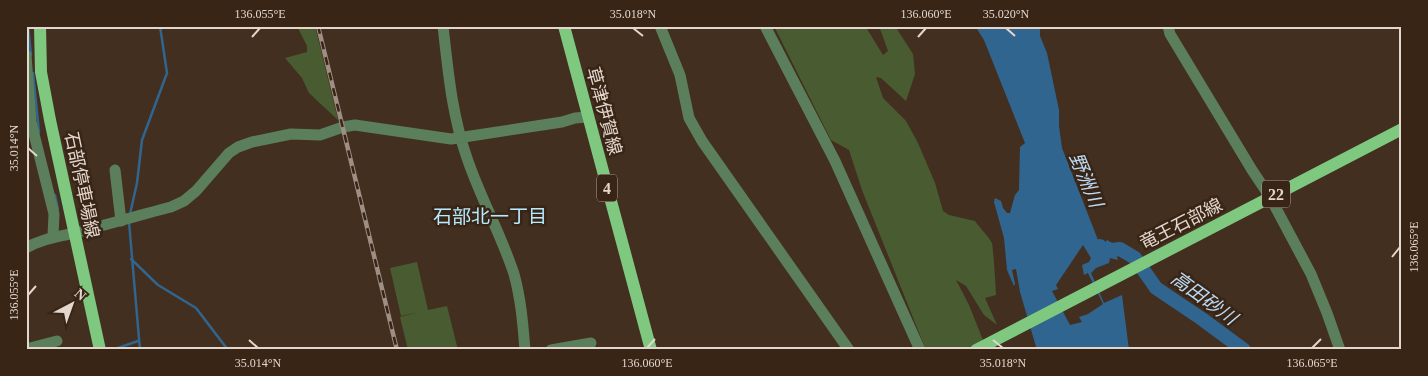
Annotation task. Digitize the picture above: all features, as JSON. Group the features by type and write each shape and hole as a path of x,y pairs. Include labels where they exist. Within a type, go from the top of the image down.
{"main road":[{"name":"石部停車場線","path":"40,26 41,72 98,349"},
{"name":"草津伊賀線","path":"564,26 650,350"},
{"name":"竜王石部線","path":"976,350 1402,129"}],"street":[{"path":"443,26 452,92 461,138 467,158 514,274 519,296 525,350"},
{"path":"660,26 680,75 689,118 702,141 849,350"},
{"path":"765,26 835,161 920,350"},
{"path":"1168,26 1170,34 1270,197 1311,274 1340,350"},
{"path":"26,55 29,122 54,214 53,236"},
{"path":"26,248 53,236 75,233 121,221 171,207 184,201 196,191 229,153 238,146 252,142 291,134 320,135 355,125 451,139 562,122 575,118 587,118"},
{"path":"29,122 50,120"},
{"path":"115,170 121,221"},
{"path":"26,349 58,341"},
{"path":"556,349 591,343"}],"green space":[{"path":"297,26 315,26 338,120 309,93 302,78 285,58 307,52 307,46"},
{"path":"774,26 867,26 883,55 888,51 879,26 895,26 913,54 915,74 906,101 881,78 876,77 883,98 906,121 918,143 935,183 943,211 949,215 975,221 992,243 996,295 985,298 997,325 984,315 966,286 956,280 969,305 987,350 926,350 862,190 849,150 831,140"},
{"path":"417,262 428,310 447,306 458,350 408,350 400,317 419,312 401,316 390,268"}],"water":[{"path":"975,26 1040,26 1040,36 1047,53 1059,110 1062,148 1098,240 1102,246 1107,240 1114,244 1118,260 1110,258 1109,263 1096,268 1091,273 1104,303 1122,295 1129,350 1037,350 1020,292 1016,269 1012,270 1014,286 1007,270 1004,238 994,202 995,198 1001,201 1003,208 1007,213 1010,213 1015,195 1019,190 1020,147 1025,143 984,40","holes":["1083,245 1091,258 1089,262 1082,265 1084,275 1088,273 1103,304 1088,314 1079,317 1082,322 1070,325 1052,291 1058,289 1056,285"]}],"waterway":[{"path":"28,26 31,55"},
{"path":"130,214 137,183 142,140 167,73 160,26"},
{"path":"33,73 39,132"},
{"path":"55,195 58,209"},
{"path":"129,222 140,350"},
{"name":"高田砂川","path":"1100,246 1103,251 1120,249 1135,258 1156,288 1244,350"},
{"path":"131,259 158,285 196,308 228,350"},
{"path":"112,350 138,341"}],"railway":[{"path":"318,26 397,350"}],"district":[{"name":"石部北一丁目","path":"490,216"}],"water label":[{"name":"野洲川","path":"1086,180"}]}
